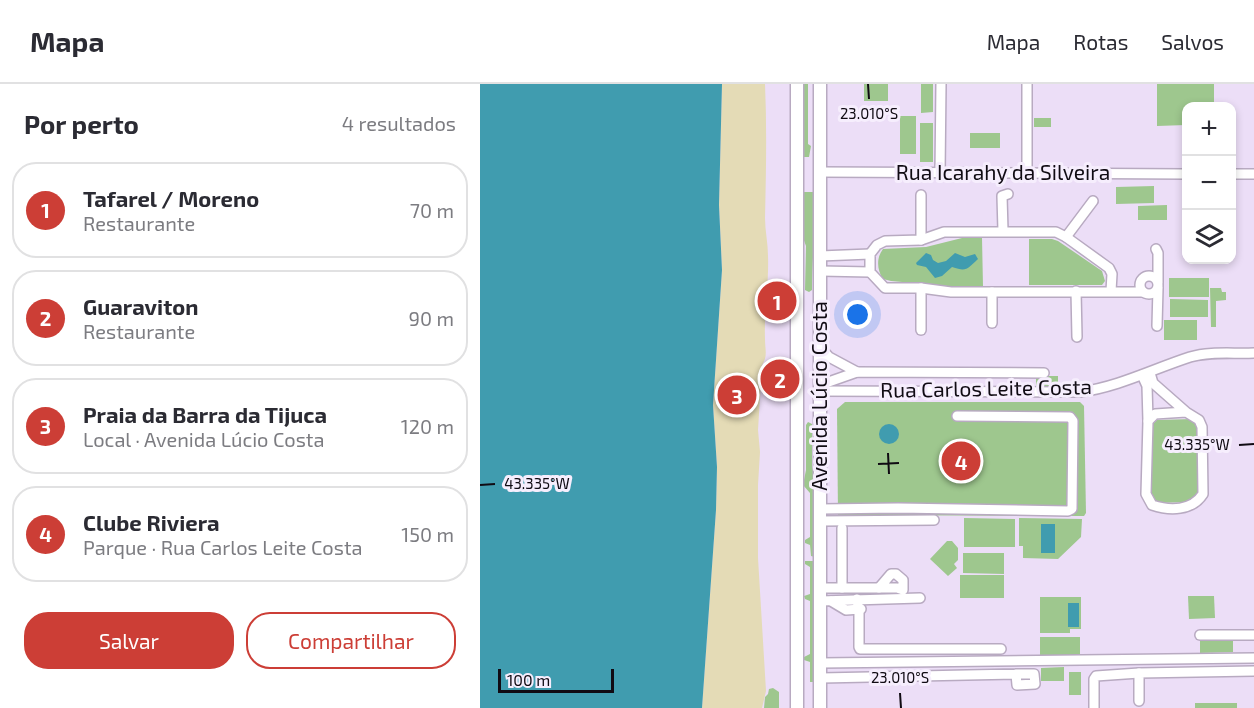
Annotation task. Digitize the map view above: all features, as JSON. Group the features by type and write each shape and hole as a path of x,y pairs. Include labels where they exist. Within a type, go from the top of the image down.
{"main road":[{"name":"Avenida Lúcio Costa","path":"797,84 797,708"},
{"name":"Avenida Lúcio Costa","path":"820,84 820,588 826,601 820,708"},
{"path":"797,248 805,296 809,297 815,293 820,273"},
{"path":"798,455 804,420 811,418 814,421 820,462"}],"street":[{"path":"940,84 940,173"},
{"path":"1027,84 1027,174"},
{"name":"Rua Icarahy da Silveira","path":"820,172 1182,174"},
{"path":"1236,174 1254,174"},
{"path":"1000,231 1002,196 1008,194"},
{"path":"921,195 921,240"},
{"path":"993,195 998,197 1000,231"},
{"path":"1066,237 1093,201"},
{"path":"1111,291 1111,270 1066,237 1048,231 944,232 921,240 885,241 870,254 870,272 885,288 921,288 951,292 1111,291 1152,294 1158,285"},
{"path":"1156,249 1158,253 1157,326"},
{"path":"820,256 870,254"},
{"path":"844,256 844,271"},
{"path":"820,273 870,272"},
{"path":"1143,292 1140,284 1146,277 1151,276 1158,285"},
{"path":"921,288 921,330"},
{"path":"1076,291 1077,337"},
{"path":"994,292 994,323"},
{"path":"820,347 829,357 857,372"},
{"name":"Rua Carlos Leite Costa","path":"820,388 1080,392 1146,374 1199,355 1254,353"},
{"path":"820,388 857,372 1044,374"},
{"path":"1146,374 1186,412 1199,420 1202,427 1203,494 1194,505 1161,508 1148,501 1146,494 1148,421 1146,374"},
{"path":"1148,421 1155,414 1186,412"},
{"path":"821,515 898,508 1068,511 1072,509 1073,421 1070,417 957,416"},
{"path":"821,515 934,520"},
{"path":"842,528 842,588"},
{"path":"820,588 879,588"},
{"path":"826,601 858,606 920,598"},
{"path":"858,606 860,648 1001,649"},
{"path":"1200,635 1254,635"},
{"path":"821,663 1254,658"},
{"path":"1139,676 1254,671"},
{"path":"821,678 1016,674"},
{"path":"1094,708 1094,679 1096,676 1254,677"},
{"path":"1139,676 1139,701"}],"green space":[{"path":"802,84 808,84 808,144 811,146 809,157 802,157"},
{"path":"864,84 888,84 888,101 864,101"},
{"path":"921,84 933,84 933,112 921,113"},
{"path":"1157,84 1214,84 1214,102 1182,102 1182,125 1157,126"},
{"path":"900,116 916,116 916,154 900,154"},
{"path":"1034,118 1051,118 1051,127 1034,127"},
{"path":"920,123 933,123 933,162 920,162"},
{"path":"970,133 1000,133 1000,148 970,148"},
{"path":"1154,186 1154,203 1116,204 1116,187"},
{"path":"802,192 816,192 812,290 809,292 805,290 806,246 802,235"},
{"path":"1167,205 1167,220 1138,220 1138,206"},
{"path":"962,238 982,238 983,286 947,286 891,281 883,279 881,275 878,260 883,249 926,247"},
{"path":"1029,239 1058,241 1102,271 1105,281 1102,285 1029,285"},
{"path":"1169,278 1209,278 1209,297 1169,297"},
{"path":"1210,288 1221,288 1222,292 1226,292 1226,300 1216,301 1216,327 1211,327"},
{"path":"1170,299 1208,300 1208,317 1170,317"},
{"path":"1164,320 1197,320 1197,340 1164,340"},
{"path":"1036,376 1058,376 1058,386 1036,386"},
{"path":"845,402 1080,402 1084,406 1086,513 1084,516 838,515 837,409"},
{"path":"1193,419 1198,428 1199,494 1191,502 1155,503 1151,496 1152,425 1157,420"},
{"path":"808,422 812,424 812,467 815,479 815,557 811,556 810,545 805,543 805,540 810,537 810,493 803,485 806,470 806,425"},
{"path":"964,518 1015,519 1015,547 964,547"},
{"path":"1019,518 1082,519 1081,537 1058,559 1023,558 1023,546 1019,546"},
{"path":"947,541 952,541 958,548 958,560 954,564 957,568 948,576 930,559"},
{"path":"963,553 1004,553 1004,574 963,573"},
{"path":"805,561 815,561 816,682 810,682 810,662 804,660 804,657 810,654 810,601 804,596 810,594 810,567 805,564"},
{"path":"960,575 1004,575 1004,598 960,598"},
{"path":"1188,596 1214,596 1215,618 1189,619"},
{"path":"1040,597 1081,597 1081,629 1070,629 1070,633 1040,633"},
{"path":"1040,637 1080,637 1080,656 1040,656"},
{"path":"1233,639 1233,652 1200,653 1200,640"},
{"path":"1064,667 1064,681 1041,681 1041,668"},
{"path":"1069,672 1081,672 1081,695 1069,695"},
{"path":"773,688 779,692 779,708 764,708 765,697 769,689"},
{"path":"1195,703 1237,703 1237,708 1195,708"}],"sand":[{"path":"722,84 765,84 765,218 768,266 766,356 762,365 758,430 760,452 758,558 766,691 762,708 702,708 716,510 717,467 713,405 722,270 719,205"}],"water":[{"path":"480,84 722,84 719,205 722,270 713,405 717,467 716,510 702,708 480,708"},
{"path":"926,253 938,263 946,261 955,253 965,257 975,254 978,259 966,269 952,267 942,276 935,278 926,267 916,263"},
{"path":"889,424 896,427 899,434 896,441 889,444 882,441 879,434 882,427"},
{"path":"1041,524 1055,524 1055,553 1041,553"},
{"path":"1068,603 1079,603 1079,627 1068,627"}],"place":[{"name":"Tafarel / Moreno","path":"777,301"},
{"name":"Guaraviton","path":"780,379"},
{"name":"Praia da Barra da Tijuca","path":"737,395"},
{"name":"Clube Riviera","path":"961,461"}]}
